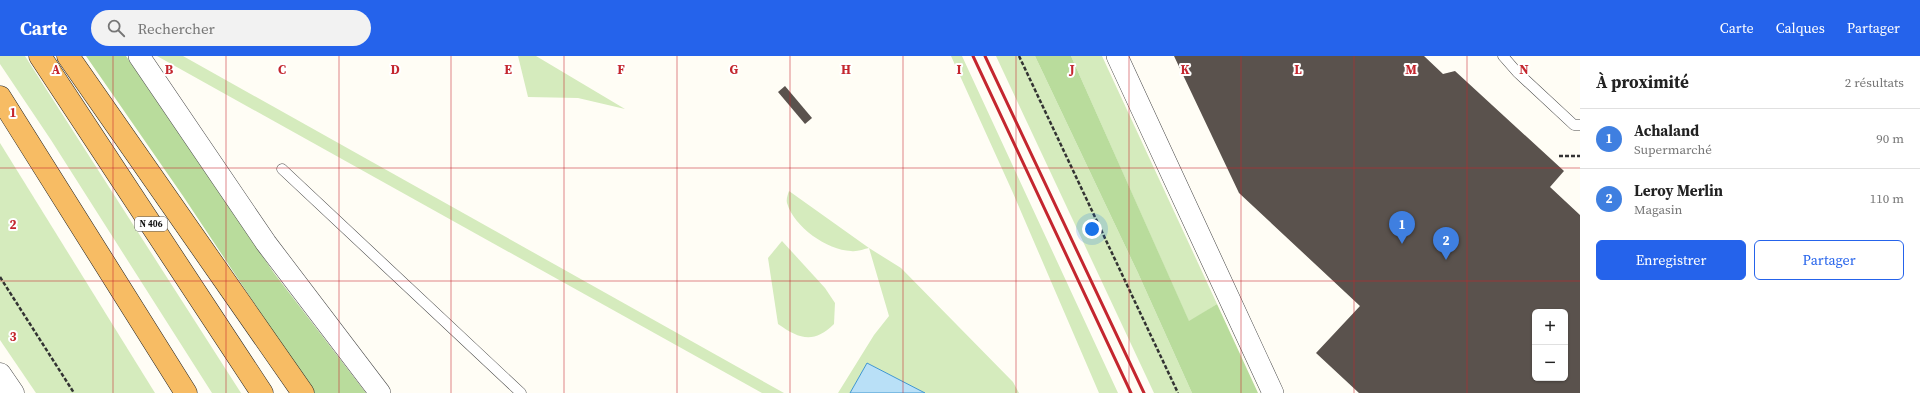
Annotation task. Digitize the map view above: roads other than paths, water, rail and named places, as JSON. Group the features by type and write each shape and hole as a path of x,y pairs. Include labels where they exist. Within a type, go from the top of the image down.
{"highway":[{"name":"N 406","path":"40,56 262,393"},
{"path":"68,56 303,393"},
{"path":"0,97 186,393"}],"street":[{"path":"139,56 266,243 380,393"},
{"path":"1117,56 1273,393"},
{"path":"0,374 13,393"}],"lane":[{"path":"1504,56 1517,72 1574,125 1580,125"},
{"path":"282,169 521,393"}],"water":[{"path":"867,363 925,393 850,393"}],"railway":[{"path":"973,56 1131,393"},
{"path":"985,56 1144,393"}],"place":[{"name":"Achaland","path":"1402,244"},
{"name":"Leroy Merlin","path":"1446,260"}]}
